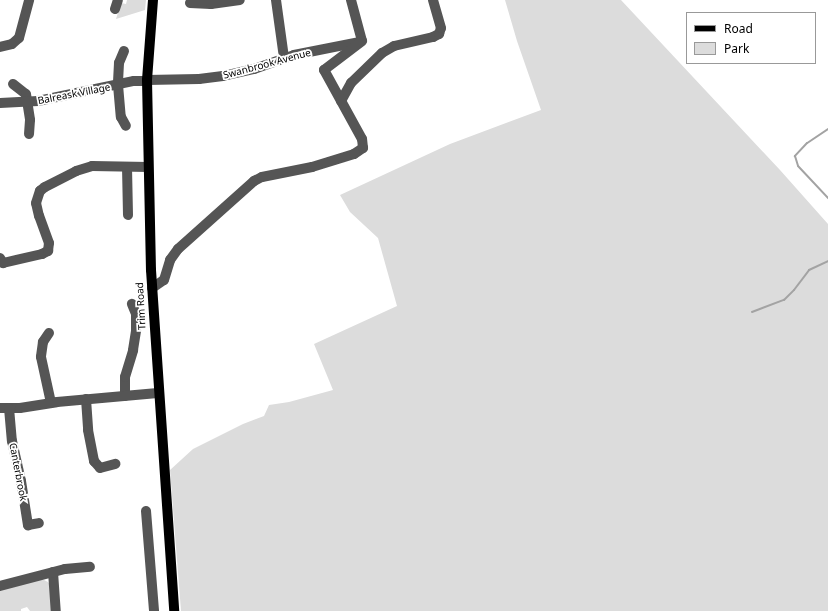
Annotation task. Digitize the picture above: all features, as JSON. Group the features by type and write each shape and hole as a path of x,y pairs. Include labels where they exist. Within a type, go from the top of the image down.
{"main road":[{"name":"Trim Road","path":"153,0 147,81 152,288 174,611"}],"street":[{"path":"0,47 12,44 19,38 29,0"},
{"path":"190,6 240,0"},
{"path":"276,0 284,58"},
{"path":"152,288 164,280 170,260 178,249 254,181 262,177 326,163 354,154 364,148 362,140 324,70 362,41 350,0"},
{"path":"341,101 351,83 382,53 394,46 433,37 439,34 441,28 433,0"},
{"name":"Swanbrook Avenue","path":"147,81 198,79 223,76 254,69 284,58 362,41"},
{"path":"124,51 119,63 118,85 121,117 126,126"},
{"name":"Balreask Village","path":"0,103 28,102 67,97 134,81 147,81"},
{"path":"14,84 22,89 28,102 29,134"},
{"path":"0,258 3,263 42,254 48,251 49,243 39,216 36,202 40,192 45,187 76,171 92,166 148,167"},
{"path":"127,167 128,215"},
{"path":"125,396 125,377 133,350 136,330 136,314 132,304"},
{"path":"49,333 43,342 41,357 50,404"},
{"name":"Canterbrook","path":"39,522 28,525 21,481 5,408 158,393"},
{"path":"86,400 88,430 94,461 100,468 115,464"},
{"path":"146,511 154,611"},
{"path":"0,586 65,569 90,567"},
{"path":"52,572 56,611"}],"green space":[{"path":"127,0 146,0 145,10 116,19 121,3 126,4"},
{"path":"505,0 621,0 780,170 828,224 828,611 181,611 170,470 193,449 243,424 264,416 269,405 289,402 333,390 314,344 397,306 378,238 350,212 340,195 450,144 541,110 517,41"},
{"path":"42,579 50,585 52,611 30,611 27,607 21,609 21,611 0,611 0,590"}],"waterway":[{"path":"828,129 807,143 795,156 798,166 828,198"},
{"path":"752,312 784,300 794,290 809,270 828,261"}]}
